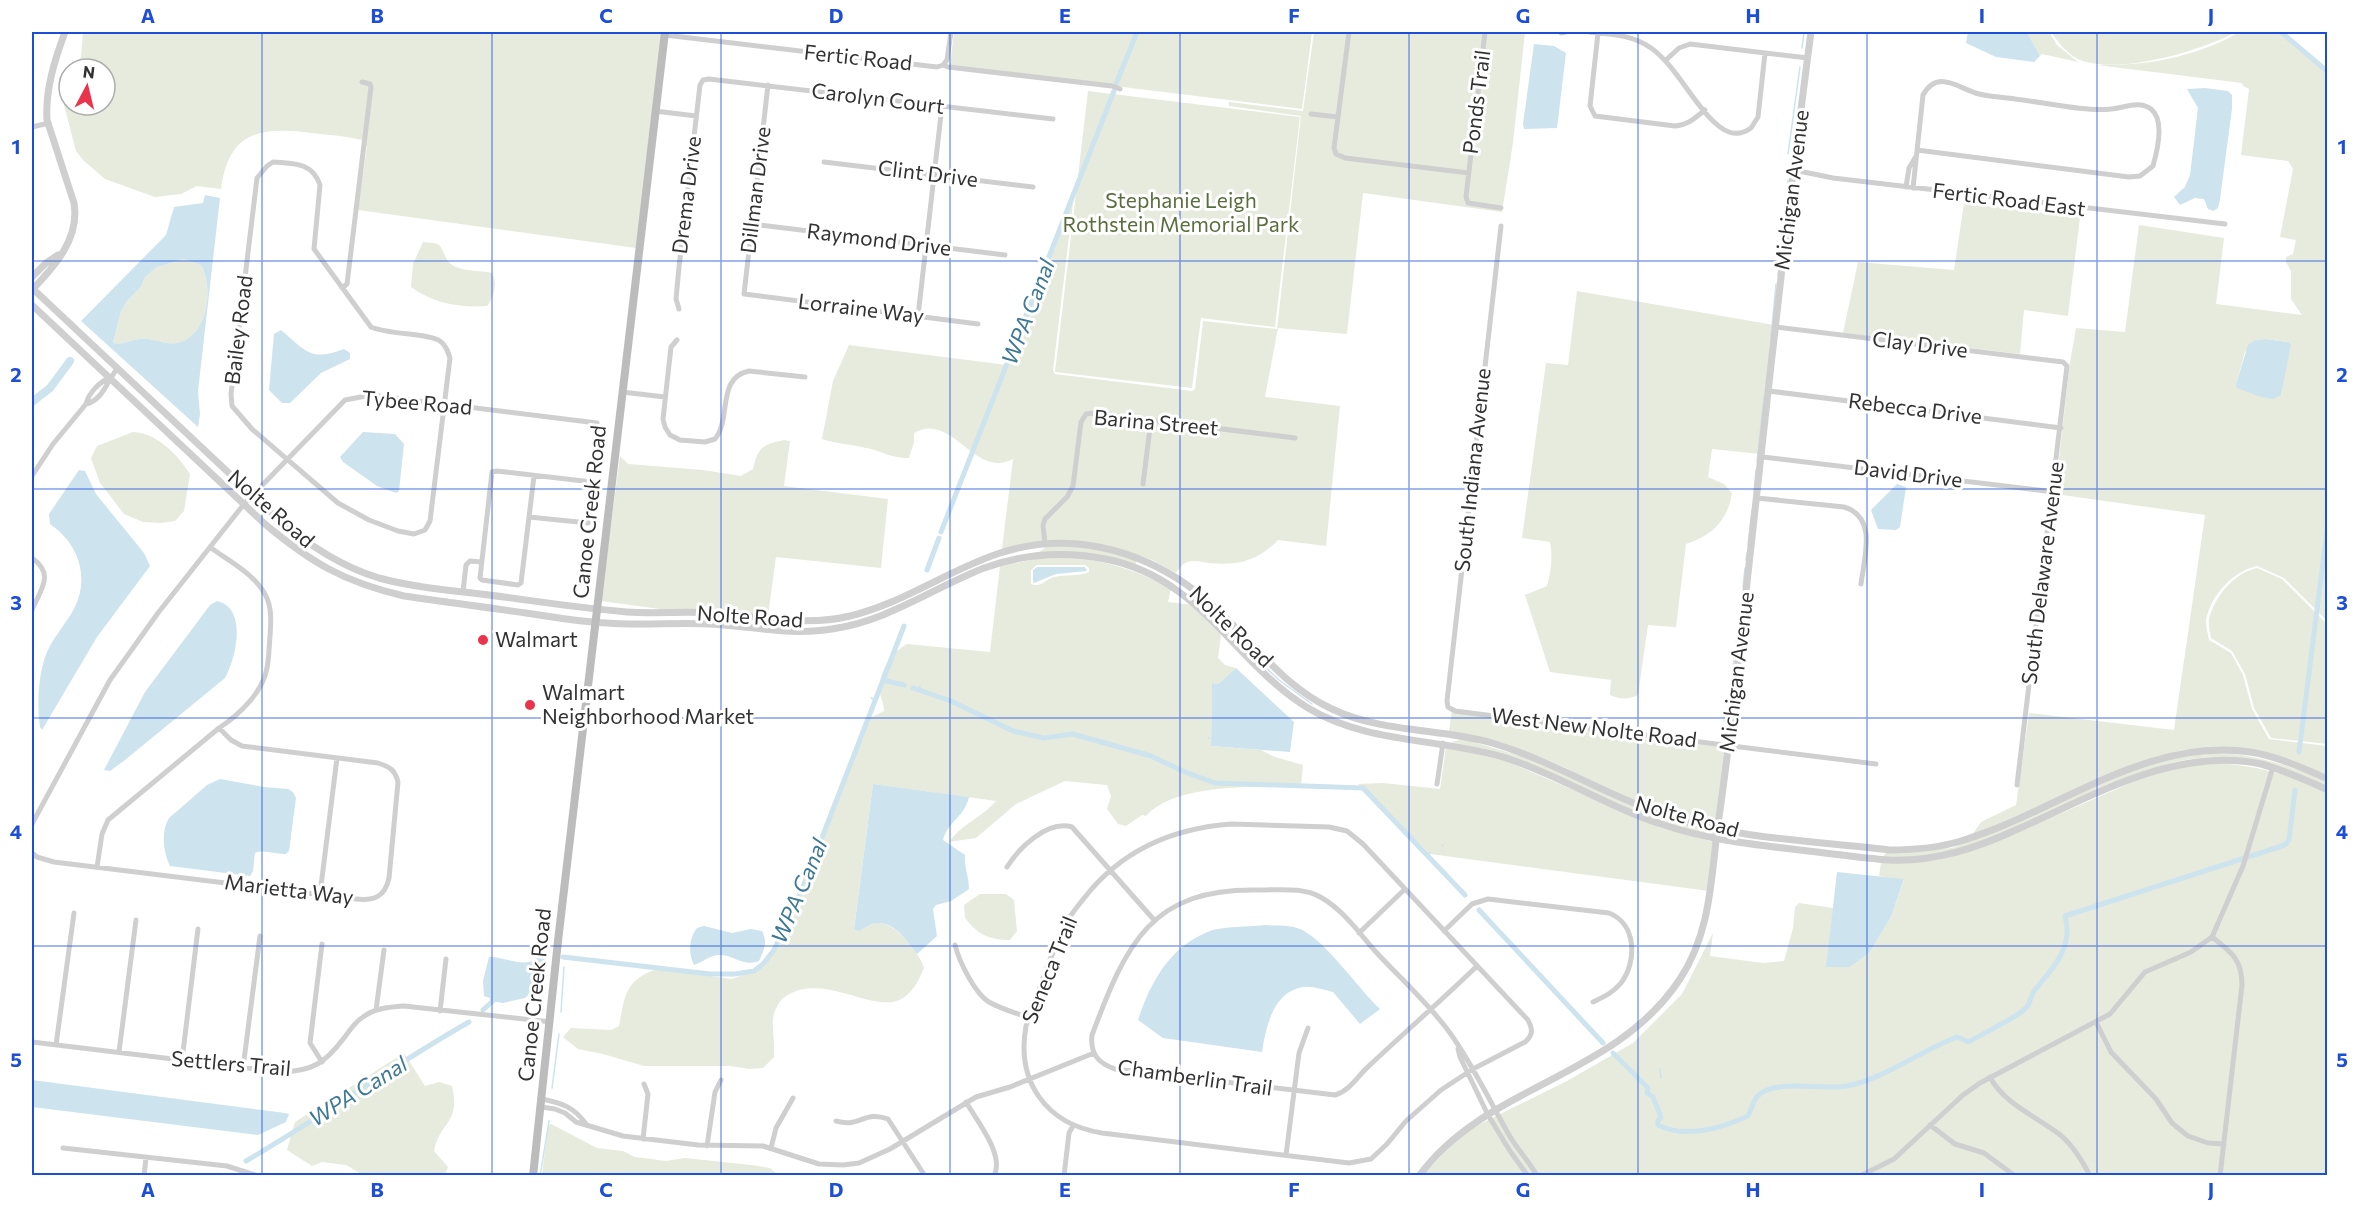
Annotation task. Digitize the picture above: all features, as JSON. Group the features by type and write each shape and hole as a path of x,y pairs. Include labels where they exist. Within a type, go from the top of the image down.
{"main road":[{"name":"Canoe Creek Road","path":"533,1176 558,941 665,33"}],"street":[{"path":"32,289 56,263 71,238 76,216 49,123 47,95 65,32"},
{"path":"943,65 947,60 951,32"},
{"name":"Ponds Trail","path":"1349,32 1338,117 1336,154 1345,158 1468,173"},
{"name":"Ponds Trail","path":"1485,32 1466,197 1468,203 1501,208"},
{"path":"1589,32 1638,40 1653,48 1666,60 1712,120 1727,132 1738,134 1751,128 1758,117 1765,53"},
{"name":"Michigan Avenue","path":"1419,1176 1444,1146 1496,1109 1558,1078 1621,1040 1646,1020 1662,1003 1693,956 1704,928 1711,893 1729,745 1811,32"},
{"name":"Fertic Road","path":"665,33 937,67 943,65 1112,86 1120,89"},
{"path":"1598,33 1590,106 1594,116 1675,126 1694,120 1705,110"},
{"path":"1666,60 1679,48 1690,44 1808,58"},
{"name":"Carolyn Court","path":"703,80 768,85 1053,119"},
{"name":"Drema Drive","path":"680,309 676,299 677,288 696,116 700,85 703,80"},
{"path":"1913,188 1916,153 1923,95 1927,88 1940,81 1948,81 1982,95 2104,110 2143,105 2152,110 2157,117 2159,127 2153,166 2140,176 2128,177 1916,153"},
{"path":"362,82 370,84 371,87 347,284 342,288 371,327 381,331 432,337 445,345 450,357 445,404"},
{"name":"Dillman Drive","path":"744,294 768,85"},
{"path":"918,316 942,106"},
{"path":"655,111 696,116"},
{"path":"1311,114 1338,117"},
{"path":"32,128 49,123"},
{"path":"1906,187 1909,168 1916,153"},
{"name":"Bailey Road","path":"342,288 314,249 320,185 317,176 308,168 297,164 273,162 257,178 231,400 232,406 252,429 338,503 369,520 414,534 425,530 430,520 445,404"},
{"name":"Clint Drive","path":"824,162 1033,187"},
{"name":"Fertic Road East","path":"1794,170 1833,178 2226,224"},
{"name":"Raymond Drive","path":"752,224 1005,255"},
{"name":"South Indiana Avenue","path":"1455,711 1448,707 1447,701 1501,226"},
{"path":"32,277 46,263 61,254"},
{"name":"Nolte Road","path":"32,289 306,542 350,567 404,584 598,609 632,612 713,613 793,622 812,621 845,617 866,611 897,599 979,559 1009,549 1045,544 1080,544 1122,552 1151,563 1179,578 1205,597 1278,672 1301,692 1332,709 1359,720 1464,736 1527,755 1630,802 1671,817 1718,828 1889,850 1937,847 1980,834 2135,767 2162,758 2196,751 2221,750 2266,755 2328,779"},
{"name":"Lorraine Way","path":"744,294 978,324"},
{"name":"Nolte Road","path":"32,305 244,504 300,553 342,577 374,589 404,596 596,622 713,624 811,631 846,627 890,612 997,564 1041,555 1075,555 1111,560 1146,572 1169,585 1199,606 1286,693 1310,710 1355,729 1443,743 1507,759 1664,826 1716,840 1888,860 1937,857 1990,842 2134,778 2166,767 2201,760 2244,761 2272,767 2328,790"},
{"name":"Clay Drive","path":"1776,327 2063,362"},
{"path":"677,340 671,347 663,419 670,435 680,440 705,442 715,439 721,432 728,385 741,373 805,377"},
{"name":"South Delaware Avenue","path":"2018,785 2068,373 2067,366 2063,362"},
{"path":"32,476 53,444 86,404 94,403 117,369"},
{"name":"Rebecca Drive","path":"1769,391 2061,428"},
{"path":"622,392 665,397"},
{"name":"Tybee Road","path":"244,504 345,400 371,395 597,423"},
{"name":"Barina Street","path":"1045,544 1043,525 1045,519 1067,497 1073,486 1084,416 1094,413 1295,438"},
{"path":"1143,484 1150,420"},
{"name":"David Drive","path":"1763,456 2054,492"},
{"path":"530,517 588,523 594,486 592,482 534,476 492,472 481,562 480,578 482,580 521,584 534,476"},
{"path":"1757,498 1844,507 1856,512 1864,522 1867,532 1861,584"},
{"path":"32,824 110,680 158,613 244,504"},
{"path":"997,564 1002,558 1037,551 1045,544"},
{"path":"98,867 102,834 108,820 230,721 258,690 267,670 271,623 270,606 266,595 251,577 211,548"},
{"path":"32,558 45,571 45,582 32,610"},
{"path":"455,603 466,565 470,561 481,562"},
{"path":"911,603 915,590"},
{"path":"890,612 897,599"},
{"name":"West New Nolte Road","path":"1455,711 1876,764"},
{"name":"Marietta Way","path":"32,853 54,862 367,900 377,898 387,887 398,782 396,772 389,766 378,764 242,746 231,740 219,728"},
{"path":"1437,784 1443,743 1464,736"},
{"path":"320,894 338,758"},
{"path":"1860,1176 1894,1159 1963,1095 1990,1077 2110,1014 2145,972 2191,952 2212,937 2244,866 2272,767"},
{"path":"1007,867 1015,854 1049,828 1064,825 1077,831 1155,921"},
{"name":"Seneca Trail","path":"1209,825 1329,827 1347,831 1363,844 1405,889 1528,1020 1532,1032 1525,1042 1471,1071 1422,1105 1406,1120 1388,1144 1371,1159 1349,1163 1102,1133 1073,1126 1051,1112 1042,1100 1031,1079 1024,1050 1024,1038 1029,1018 1064,926 1095,884 1124,859 1154,841 1209,825"},
{"name":"Chamberlin Trail","path":"1238,889 1309,892 1333,905 1430,1012 1340,1094 1329,1095 1114,1069 1103,1065 1094,1053 1091,1048 1092,1035 1111,985 1132,945 1155,921 1198,896 1217,892 1238,889"},
{"path":"1359,933 1405,889"},
{"path":"1444,930 1472,904 1488,899 1598,911 1617,916 1627,927 1630,937 1630,966 1620,985 1611,993 1593,1002"},
{"path":"56,1045 74,913"},
{"path":"119,1052 136,920"},
{"path":"182,1060 198,929"},
{"path":"243,1068 260,936"},
{"path":"2212,937 2235,956 2242,972 2220,1176"},
{"path":"322,944 310,1043 322,1062"},
{"path":"955,945 958,957 980,994 988,1001 1029,1018"},
{"path":"376,1010 384,950"},
{"path":"440,1011 446,959"},
{"path":"1477,966 1430,1012 1449,1032 1496,1109 1509,1135 1537,1176"},
{"name":"Settlers Trail","path":"32,1042 281,1072 297,1071 322,1062 354,1025 364,1016 376,1010 404,1006 551,1022"},
{"path":"2096,1022 2111,1052 2156,1099 2172,1123 2188,1136 2208,1143 2224,1144"},
{"path":"1286,1155 1301,1043 1308,1028"},
{"path":"542,1103 565,1113 576,1122 602,1132 707,1146 771,1148 819,1164 843,1165 859,1163 872,1158 966,1102 1094,1053"},
{"path":"1471,1071 1488,1115 1528,1176"},
{"path":"1990,1077 2002,1094 2060,1135 2075,1150 2090,1176"},
{"path":"707,1146 714,1092 721,1080"},
{"path":"643,1139 648,1094 644,1084"},
{"path":"771,1148 776,1128 787,1106 794,1098"},
{"path":"966,1102 997,1157 997,1170 994,1176"},
{"path":"836,1121 849,1124 868,1116 888,1119 925,1176"},
{"path":"1930,1125 1955,1144 1984,1153 2015,1176"},
{"path":"1064,1176 1069,1133 1073,1126"},
{"path":"63,1148 228,1166 258,1176"},
{"path":"144,1176 146,1158"}],"green space":[{"path":"83,32 663,32 636,248 358,210 367,146 363,145 362,140 294,131 263,133 250,137 240,144 231,155 225,169 221,189 197,186 181,194 155,197 105,179 76,151 67,117 117,117 117,57 81,57"},
{"path":"954,32 1312,32 1302,109 950,66"},
{"path":"1314,32 1525,32 1513,143 1502,212 1363,193 1347,334 1278,328 1265,397 1340,406 1326,546 1278,540 1263,553 1238,563 1219,564 1191,561 1184,564 1176,573 1152,560 1123,550 1042,541 1002,549 1013,459 999,463 987,461 952,437 940,431 928,429 914,433 909,458 822,439 833,381 849,345 1007,365 1074,195 1053,370 1055,374 1192,391 1195,389 1203,321 1277,329 1301,116 1229,106 1229,102 1303,111"},
{"path":"2027,32 2049,32 2057,45 2078,62 2042,54 2040,56"},
{"path":"2051,32 2236,32 2182,53 2160,59 2116,65 2096,64 2076,58 2067,52"},
{"path":"2240,32 2280,32 2327,74 2327,621 2284,578 2257,566 2239,573 2224,586 2212,603 2206,626 2209,640 2231,653 2243,675 2252,709 2269,739 2327,746 2327,776 2250,749 2221,747 2179,751 2135,764 1972,835 1981,822 2016,805 2029,713 2174,730 2205,515 2055,494 2076,328 2125,332 2139,225 2224,238 2216,304 2302,315 2291,299 2291,271 2286,262 2286,257 2293,254 2296,240 2280,237 2293,169 2288,161 2241,155 2249,89 2242,83 2097,65 2153,62 2188,54","holes":["2255,340 2288,342 2281,395 2238,388 2236,384 2245,352"]},
{"name":"Stephanie Leigh Rothstein Memorial Park","path":"1088,91 1300,117 1275,327 1201,318 1192,388 1055,372"},
{"path":"1964,203 2080,217 2068,316 2024,310 2020,354 1843,333 1858,262 1954,270"},
{"path":"423,242 440,246 450,264 454,266 492,273 495,281 494,290 487,306 467,306 437,301 411,287 413,264"},
{"path":"184,259 201,265 207,286 206,311 196,332 177,343 145,339 113,343 121,311 141,287 145,277 157,267"},
{"path":"1577,291 1774,325 1760,454 1712,449 1708,477 1724,484 1732,493 1730,503 1717,526 1704,536 1686,544 1676,627 1648,625 1638,695 1627,698 1610,695 1611,680 1550,672 1525,595 1547,586 1550,570 1550,542 1522,538 1546,363 1568,365"},
{"path":"133,432 150,436 166,446 190,474 184,511 175,521 143,522 124,514 100,483 91,458 97,446"},
{"path":"784,440 790,441 784,486 888,499 881,568 776,557 768,616 660,609 601,601 620,456 628,464 703,470 741,476 753,469 762,448"},
{"path":"1071,546 1096,549 1137,561 1135,565 1088,554 1039,552 1046,547"},
{"path":"1075,557 1125,568 1171,589 1168,602 1194,605 1221,635 1218,658 1225,665 1236,668 1218,684 1212,683 1211,746 1261,750 1275,757 1303,765 1301,786 1241,787 1197,792 1177,797 1160,805 1146,816 1142,815 1126,826 1118,824 1107,809 1111,796 1107,785 1065,781 1016,804 976,838 949,842 960,830 996,801 873,784 854,928 860,930 877,923 884,924 899,932 918,954 924,968 907,995 892,1002 879,1002 817,988 801,990 786,996 779,1003 774,1016 774,1057 763,1068 644,1066 578,1049 563,1037 571,1028 611,1030 619,1026 625,998 632,984 646,973 657,969 732,979 759,969 781,943 868,719 884,711 880,686 883,671 890,658 907,644 990,652 1000,566 1041,558","holes":["1037,565 1085,565 1089,568 1089,572 1054,577 1037,585 1031,584 1031,570"]},
{"path":"2257,568 2282,579 2327,624 2327,744 2271,738 2254,708 2245,674 2232,651 2211,638 2209,619 2221,594 2233,580"},
{"path":"1452,710 1726,747 1716,825 1642,804 1566,768 1523,751 1479,737 1449,731"},
{"path":"1464,739 1527,758 1629,805 1671,820 1715,831 1714,836 1665,823 1473,747 1451,742"},
{"path":"1446,747 1506,761 1661,828 1714,842 1709,891 1430,854 1358,784 1383,783 1440,789"},
{"path":"2222,753 2263,759 2289,767 2327,782 2327,787 2281,768 2249,760 2217,757 2187,760 2163,765 2139,774 2023,826 1981,842 1931,855 1883,857 1886,852 1952,848 2136,769 2180,756"},
{"path":"2221,763 2276,773 2327,793 2327,1175 1422,1176 1460,1136 1472,1128 1567,1081 1633,1043 1682,994 1713,933 1710,956 1763,963 1784,961 1793,928 1795,907 1799,903 1833,908 1827,967 1850,967 1869,953 1891,917 1904,880 1879,876 1881,862 1909,863 1937,860 1965,853 1991,844 2135,781 2184,765"},
{"path":"980,894 1006,894 1014,900 1017,931 1010,940 985,935 975,929 965,918 964,905"},
{"path":"404,1053 425,1086 439,1082 452,1086 454,1108 434,1151 448,1167 445,1175 363,1175 346,1165 322,1162 312,1166 287,1150 295,1122"},
{"path":"551,1124 597,1148 623,1151 635,1157 666,1161 685,1158 751,1165 770,1168 778,1175 542,1175 548,1125"}],"water":[{"path":"1968,32 2027,32 2040,56 2034,62 1996,57 1966,43"},
{"path":"1534,44 1554,46 1566,53 1557,128 1524,129"},
{"path":"2205,88 2228,91 2232,95 2220,199 2218,208 2213,211 2208,209 2204,199 2195,198 2180,205 2174,197 2185,187 2190,175 2198,108 2187,89"},
{"path":"205,195 220,198 198,391 200,414 198,427 81,321 166,235 174,207 203,203","holes":["184,259 201,265 205,274 207,298 206,310 196,332 177,343 145,339 113,343 121,311 141,287 145,277 157,267"]},
{"path":"281,330 309,352 323,354 344,349 350,353 350,359 321,373 290,403 282,403 269,390 274,334"},
{"path":"2255,340 2288,342 2291,345 2281,395 2273,399 2237,388 2236,384 2248,345"},
{"path":"363,432 395,434 404,444 399,491 396,493 377,486 343,462 340,457"},
{"path":"79,470 85,471 96,494 144,553 150,566 97,637 42,730 38,701 45,657 74,609 81,585 81,573 75,551 60,532 50,524 49,514"},
{"path":"1897,484 1906,487 1900,527 1896,530 1878,529 1871,510"},
{"path":"1037,567 1085,567 1087,571 1056,574 1034,583 1033,570"},
{"path":"217,601 227,605 236,623 237,635 233,659 225,678 125,760 110,771 104,770 145,692 210,605"},
{"path":"1236,668 1294,722 1290,752 1211,746 1212,683 1218,684"},
{"path":"220,779 288,789 296,798 289,851 286,854 255,853 253,871 250,876 170,866 164,848 166,823 169,818 207,785"},
{"path":"873,784 969,797 964,810 948,828 943,840 965,855 969,889 951,901 936,905 933,909 937,936 917,954 901,934 890,926 878,923 859,931 854,929"},
{"path":"1837,872 1904,879 1891,917 1869,953 1850,967 1826,967"},
{"path":"1265,925 1297,928 1318,941 1380,1009 1360,1024 1333,992 1307,987 1293,990 1285,995 1273,1012 1262,1052 1163,1038 1138,1020 1156,978 1174,954 1185,944 1213,930"},
{"path":"704,926 732,933 751,929 762,931 765,942 759,961 749,963 717,955 694,965 691,956 691,941 697,928"},
{"path":"540,955 549,956 535,973 530,993 525,998 503,1003 490,1001 490,998 484,996 483,981 489,957 529,962"},
{"path":"32,1080 289,1114 286,1122 258,1135 32,1107"}],"waterway":[{"name":"WPA Canal","path":"1116,84 1137,32"},
{"path":"1802,48 1804,32"},
{"path":"2281,32 2328,72"},
{"path":"1788,154 1800,67"},
{"name":"WPA Canal","path":"941,532 1114,91"},
{"path":"1785,214 1788,180"},
{"path":"1778,276 1784,223"},
{"path":"1771,337 1776,284"},
{"path":"32,402 50,388 70,361"},
{"path":"1757,462 1764,397"},
{"path":"1754,492 1756,470"},
{"path":"1748,545 1752,510"},
{"path":"2299,752 2328,523"},
{"name":"WPA Canal","path":"927,570 939,538"},
{"path":"1746,560 1747,553"},
{"path":"1743,587 1745,568"},
{"path":"1735,652 1740,617"},
{"name":"WPA Canal","path":"563,957 710,974 754,971 763,964 774,950 804,884 904,626"},
{"path":"1732,674 1734,660"},
{"path":"1260,662 1279,680 1312,704"},
{"path":"883,680 904,685"},
{"path":"1730,688 1731,681"},
{"path":"919,690 920,686"},
{"path":"913,688 951,701 1013,731 1044,738 1073,734 1151,756 1215,783 1363,788 1465,895"},
{"name":"WPA Canal","path":"871,698 875,700"},
{"path":"1724,721 1729,698"},
{"path":"1721,737 1722,732"},
{"path":"1613,1053 1648,1088 1647,1093 1653,1097 1661,1117 1658,1125 1669,1129 1691,1131 1715,1128 1748,1116 1758,1095 1773,1088 1847,1086 1889,1071 1957,1037 1969,1042 2016,1016 2027,1006 2034,991 2054,966 2064,948 2067,928 2065,916 2285,845 2289,840 2295,790"},
{"path":"1479,910 1603,1043"},
{"path":"561,1012 564,967"},
{"name":"WPA Canal","path":"483,1010 497,997"},
{"name":"WPA Canal","path":"246,1161 469,1022"},
{"path":"552,1088 559,1034"},
{"path":"1660,1069 1661,1078"},
{"path":"540,1176 549,1121"}],"place":[{"name":"Walmart","path":"483,640"},
{"name":"Walmart Neighborhood Market","path":"530,705"}]}
